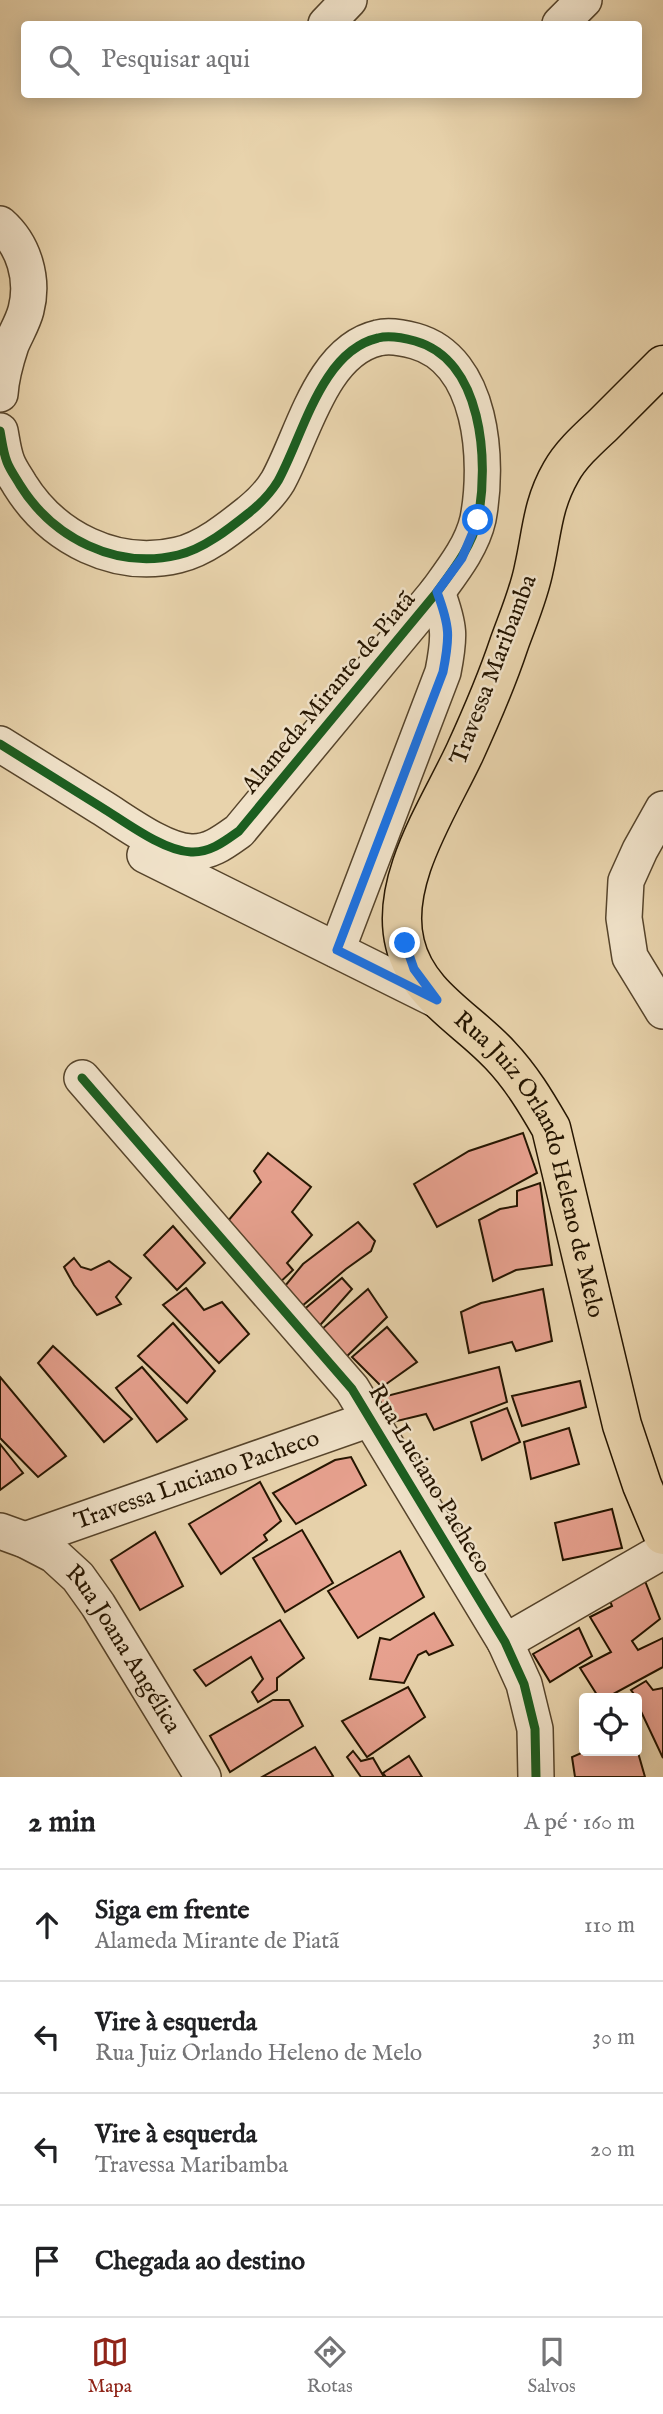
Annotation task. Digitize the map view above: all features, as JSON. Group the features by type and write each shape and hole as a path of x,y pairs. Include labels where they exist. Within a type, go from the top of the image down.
{"main road":[{"name":"Travessa Maribamba","path":"437,1000 414,969 405,943 402,915 404,886 410,868 467,749 508,647 534,571 545,506 562,471 580,447 663,365"},
{"name":"Rua Juiz Orlando Heleno de Melo","path":"437,1000 466,1021 499,1054 527,1087 551,1128 622,1425 642,1485 663,1535"}],"street":[{"path":"329,21 349,0"},
{"path":"563,21 584,0"},
{"path":"0,224 12,235 23,256 29,282 26,310 11,347 0,394"},
{"name":"Alameda Mirante de Piatã","path":"0,431 7,463 30,500 62,531 100,552 139,560 180,555 219,535 252,510 277,483 319,392 334,368 356,348 378,338 404,338 428,344 450,361 467,387 477,417 483,462 478,520 462,558 437,592 239,831 208,850 190,852 171,847 136,829 0,744"},
{"name":"Alameda Mirante de Piatã","path":"337,950 443,672 449,643 448,620 437,592"},
{"name":"Rua Juiz Orlando Heleno de Melo","path":"0,769 90,826 437,1000"},
{"path":"663,809 626,881 624,918 630,957 653,999 663,1011"},
{"name":"Rua Luciano Pacheco","path":"82,1078 352,1389 505,1642 524,1684 535,1728 536,1777"},
{"name":"Travessa Luciano Pacheco","path":"13,1536 370,1419"},
{"name":"Rua Joana Angélica","path":"13,1536 54,1555 78,1577 98,1605 203,1777"},
{"path":"505,1642 663,1551"}],"building":[{"path":"523,1133 537,1173 437,1227 414,1184 469,1151"},
{"path":"268,1153 311,1187 292,1212 312,1235 287,1263 293,1270 273,1289 222,1228 261,1182 254,1171"},
{"path":"540,1183 552,1265 516,1270 493,1281 479,1220 500,1209 517,1206 517,1191"},
{"path":"358,1222 375,1241 371,1251 302,1306 285,1286 303,1264"},
{"path":"173,1226 205,1263 177,1290 144,1255"},
{"path":"74,1258 81,1267 91,1270 109,1261 131,1278 116,1297 121,1304 97,1315 64,1267"},
{"path":"342,1278 352,1289 314,1332 296,1316"},
{"path":"186,1288 204,1310 222,1302 249,1334 219,1363 163,1305"},
{"path":"368,1289 387,1317 339,1364 314,1336"},
{"path":"543,1289 552,1341 516,1351 512,1342 469,1353 461,1312 481,1303"},
{"path":"173,1323 215,1371 187,1403 138,1356"},
{"path":"387,1327 417,1362 382,1387 352,1357"},
{"path":"53,1346 132,1419 104,1442 38,1363"},
{"path":"142,1367 187,1419 157,1442 116,1388"},
{"path":"499,1367 507,1402 434,1430 426,1414 393,1422 375,1399"},
{"path":"0,1377 66,1456 38,1477 0,1438"},
{"path":"580,1381 586,1407 522,1426 512,1396"},
{"path":"507,1408 520,1442 482,1460 471,1422"},
{"path":"569,1428 579,1464 531,1479 524,1442"},
{"path":"0,1444 23,1473 0,1490"},
{"path":"351,1457 366,1485 296,1524 273,1493 335,1460"},
{"path":"260,1482 281,1521 264,1535 267,1540 221,1574 189,1524"},
{"path":"612,1509 622,1548 563,1560 555,1523"},
{"path":"302,1530 333,1583 285,1612 253,1558"},
{"path":"155,1532 183,1586 140,1610 111,1560"},
{"path":"400,1551 424,1597 358,1638 328,1591"},
{"path":"645,1581 660,1619 632,1641 638,1650 663,1638 663,1667 615,1693 596,1693 580,1668 611,1652 590,1617 612,1606 608,1596"},
{"path":"434,1613 453,1645 429,1655 426,1651 418,1655 404,1683 370,1679 380,1638 390,1640"},
{"path":"280,1620 304,1658 277,1678 277,1690 258,1702 252,1692 263,1679 251,1657 206,1686 194,1670"},
{"path":"579,1628 592,1656 550,1682 533,1654"},
{"path":"646,1681 653,1690 663,1688 663,1758 642,1714 642,1693 633,1693 631,1690"},
{"path":"408,1687 425,1717 367,1757 342,1721"},
{"path":"273,1700 289,1700 303,1726 230,1772 210,1736"},
{"path":"315,1747 333,1776 262,1777"},
{"path":"353,1751 361,1761 373,1758 384,1777 361,1777 347,1757"},
{"path":"579,1754 639,1756 645,1777 575,1777 572,1757"},
{"path":"409,1756 422,1777 386,1777 383,1773"}],"cycle path":[{"path":"0,431 7,462 20,485 34,504 68,534 88,546 132,558 178,555 216,537 262,501 278,481 328,377 358,346 378,338 392,337 415,341 438,352 455,369 468,390 476,415 482,469 475,529 467,548 449,575 239,831 217,846 198,852 168,847 0,744"},
{"path":"82,1078 352,1389 505,1642 524,1684 535,1729 536,1777"}],"route":[{"path":"405,943 414,969 437,1000 337,950 443,672 449,643 448,620 437,592 462,558 478,520"}]}
